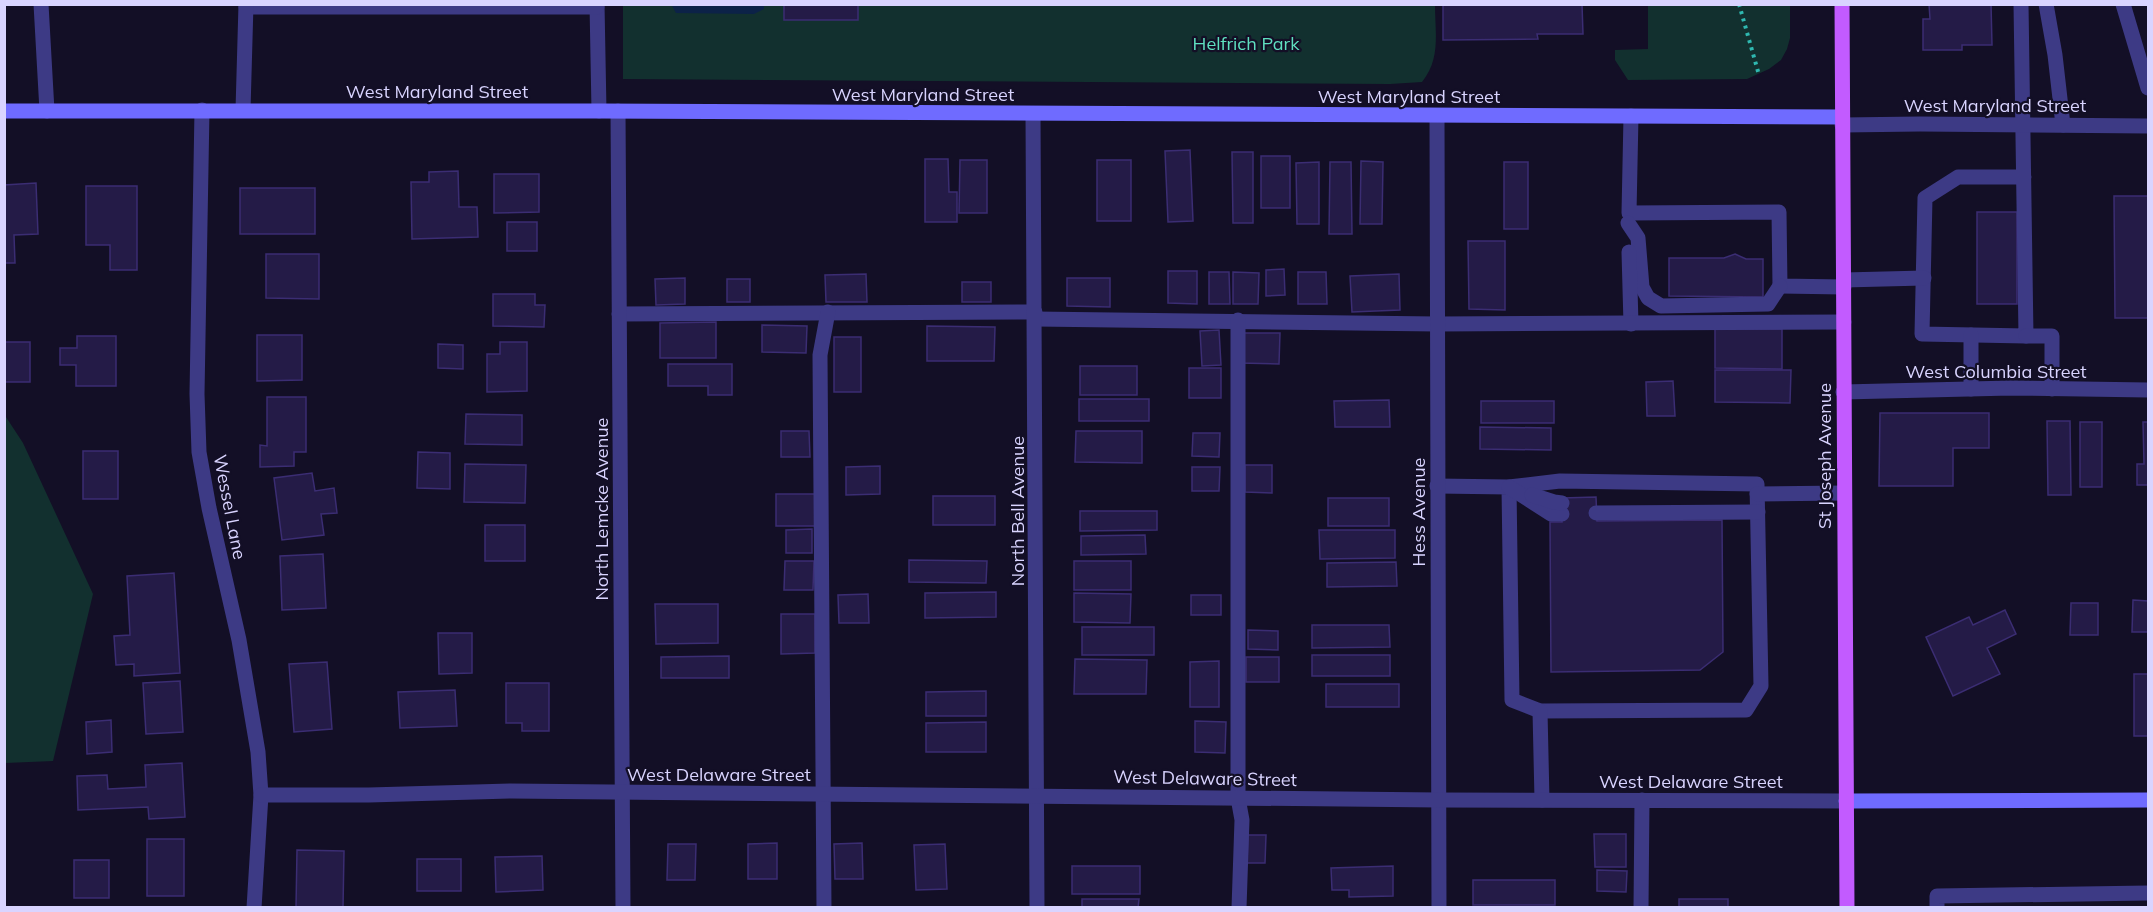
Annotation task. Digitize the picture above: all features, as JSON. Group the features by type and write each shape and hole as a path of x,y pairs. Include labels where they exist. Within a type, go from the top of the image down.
{"main road":[{"name":"St Joseph Avenue","path":"1842,4 1847,908"}],"street":[{"path":"41,4 47,111"},
{"path":"2020,4 2026,336"},
{"path":"2046,4 2055,55 2063,125"},
{"path":"2123,4 2148,88"},
{"path":"243,110 246,6 597,6 599,111"},
{"name":"Wessel Lane","path":"202,110 197,393 199,452 209,508 239,640 258,752 261,795 254,908"},
{"name":"West Maryland Street","path":"4,111 618,111 1631,116 2148,126"},
{"name":"North Lemcke Avenue","path":"618,111 623,908"},
{"name":"North Bell Avenue","path":"1033,114 1037,908"},
{"name":"Hess Avenue","path":"1437,116 1439,908"},
{"path":"1631,116 1629,218 1631,324"},
{"path":"2024,177 1958,177 1925,198 1922,334 2052,336 2052,389"},
{"path":"1779,212 1780,286 1768,304 1661,306 1648,298 1642,287 1638,238 1629,218 1779,212"},
{"path":"1780,286 1924,278"},
{"path":"619,314 828,312 1437,324 1844,322"},
{"path":"824,908 820,355 828,312"},
{"path":"1238,320 1238,798 1242,820 1239,908"},
{"path":"1971,335 1971,389"},
{"name":"West Columbia Street","path":"1843,392 1971,389 2148,390"},
{"path":"1437,486 1509,487 1560,481 1757,498"},
{"path":"1509,487 1551,514 1562,508"},
{"path":"1509,487 1512,700 1540,711 1746,710 1761,686 1757,498"},
{"path":"1597,508 1844,493"},
{"path":"1540,711 1542,800"},
{"name":"West Delaware Street","path":"261,795 510,791 1439,800 2148,800"},
{"path":"1641,908 1642,800"},
{"path":"1937,908 1937,896 2148,893"}],"path":[{"path":"1739,4 1760,75"}],"green space":[{"name":"Helfrich Park","path":"623,5 1435,5 1436,45 1432,64 1422,82 1390,84 623,79"},
{"path":"1648,5 1790,5 1790,38 1787,49 1781,60 1769,69 1747,79 1628,80 1615,60 1615,50 1648,49"},
{"path":"4,414 23,443 93,594 53,761 5,763"}],"water":[{"path":"671,4 764,5 764,9 754,14 676,13"}],"building":[{"path":"784,4 858,4 858,20 784,20"},
{"path":"1443,4 1582,4 1583,34 1537,34 1538,39 1443,40"},
{"path":"1929,4 1991,4 1992,45 1962,45 1962,50 1923,50 1923,19 1930,19"},
{"path":"1190,150 1193,221 1168,222 1165,151"},
{"path":"1232,152 1253,152 1253,223 1233,223"},
{"path":"1261,156 1290,156 1290,208 1261,208"},
{"path":"925,159 948,159 949,192 957,192 957,222 925,222"},
{"path":"960,160 987,160 987,213 959,213"},
{"path":"1097,160 1131,160 1131,221 1097,221"},
{"path":"1361,161 1383,162 1382,224 1360,224"},
{"path":"1319,162 1319,224 1297,224 1296,163"},
{"path":"1330,162 1351,162 1352,234 1329,234"},
{"path":"1504,162 1528,162 1528,229 1504,229"},
{"path":"458,171 459,207 477,207 478,237 412,239 411,182 429,182 429,172"},
{"path":"494,174 539,174 539,212 494,213"},
{"path":"36,183 38,234 14,235 15,263 4,263 4,185"},
{"path":"86,186 137,186 137,270 110,270 110,245 86,245"},
{"path":"240,188 315,188 315,234 240,234"},
{"path":"2114,196 2148,196 2148,318 2115,318"},
{"path":"1977,212 2017,212 2017,304 1977,304"},
{"path":"507,222 537,222 537,251 507,251"},
{"path":"1468,241 1505,241 1505,310 1469,309"},
{"path":"266,254 319,254 319,299 266,298"},
{"path":"1735,254 1746,259 1763,259 1763,297 1669,296 1669,258 1724,258"},
{"path":"1284,269 1285,295 1266,296 1266,270"},
{"path":"1168,271 1197,271 1197,304 1168,303"},
{"path":"1209,272 1229,272 1230,304 1209,304"},
{"path":"1233,272 1259,273 1258,304 1233,304"},
{"path":"1298,272 1326,272 1327,304 1298,304"},
{"path":"866,274 867,302 826,302 825,275"},
{"path":"1399,274 1400,310 1352,312 1350,276"},
{"path":"685,278 685,304 656,305 655,279"},
{"path":"1067,278 1110,278 1110,307 1067,306"},
{"path":"727,279 750,279 750,302 727,302"},
{"path":"962,282 991,282 991,302 962,302"},
{"path":"493,294 535,294 535,305 545,305 544,327 493,326"},
{"path":"716,322 716,358 660,358 660,323"},
{"path":"762,325 807,326 806,353 762,352"},
{"path":"927,326 995,327 994,361 927,361"},
{"path":"1715,329 1782,329 1782,369 1715,368"},
{"path":"1219,330 1221,365 1202,366 1200,331"},
{"path":"1241,333 1280,333 1279,364 1240,363"},
{"path":"257,335 302,335 302,380 257,381"},
{"path":"77,336 116,336 116,386 76,386 76,365 60,365 60,348 77,348"},
{"path":"834,337 861,337 861,392 834,392"},
{"path":"4,342 30,342 30,382 4,382"},
{"path":"500,342 527,342 527,391 487,392 487,354 500,354"},
{"path":"438,344 463,345 463,369 438,368"},
{"path":"668,364 732,364 732,395 708,395 708,386 668,386"},
{"path":"1080,366 1137,366 1137,395 1080,395"},
{"path":"1189,368 1221,368 1221,398 1189,398"},
{"path":"1715,370 1791,370 1790,403 1715,402"},
{"path":"1673,381 1675,416 1647,416 1646,382"},
{"path":"267,397 306,397 306,452 294,452 294,466 260,467 260,445 267,446"},
{"path":"1079,399 1149,399 1149,421 1079,421"},
{"path":"1389,400 1390,427 1335,427 1334,401"},
{"path":"1481,401 1554,401 1554,423 1481,423"},
{"path":"1880,413 1989,413 1989,448 1953,448 1953,486 1879,486"},
{"path":"466,414 522,415 522,445 465,444"},
{"path":"2047,421 2070,421 2071,495 2048,495"},
{"path":"2080,422 2102,422 2102,487 2080,487"},
{"path":"2143,422 2148,422 2148,485 2137,485 2137,464 2144,464"},
{"path":"1480,427 1551,428 1551,450 1480,449"},
{"path":"781,431 809,431 810,457 781,457"},
{"path":"1076,431 1142,431 1142,463 1075,462"},
{"path":"1193,433 1220,433 1219,457 1192,456"},
{"path":"83,451 118,451 118,499 83,499"},
{"path":"418,452 450,453 450,489 417,488"},
{"path":"465,464 526,465 525,503 464,502"},
{"path":"1245,465 1272,465 1272,493 1245,492"},
{"path":"880,466 880,494 846,495 846,467"},
{"path":"1192,467 1220,467 1219,491 1192,491"},
{"path":"312,473 315,491 334,488 337,513 321,514 324,535 282,540 274,478"},
{"path":"776,494 816,494 816,526 776,526"},
{"path":"933,496 995,496 995,525 933,525"},
{"path":"1596,497 1597,521 1722,520 1723,652 1700,670 1551,672 1550,522 1562,522 1562,498"},
{"path":"1328,498 1389,498 1389,526 1328,526"},
{"path":"1080,511 1157,511 1157,530 1080,531"},
{"path":"485,525 525,525 525,561 485,561"},
{"path":"812,529 812,553 786,553 786,530"},
{"path":"1319,530 1395,530 1395,558 1320,559"},
{"path":"1145,535 1146,554 1081,555 1081,536"},
{"path":"323,554 326,608 282,610 280,556"},
{"path":"909,560 987,561 986,583 909,582"},
{"path":"785,561 814,561 813,590 784,590"},
{"path":"1074,561 1131,561 1131,590 1074,590"},
{"path":"1396,562 1397,586 1327,587 1327,563"},
{"path":"174,573 180,673 134,676 134,664 116,665 114,636 130,635 127,576"},
{"path":"996,592 996,617 925,618 925,593"},
{"path":"1074,593 1131,594 1130,623 1074,622"},
{"path":"868,594 869,623 839,623 838,595"},
{"path":"1191,595 1221,595 1221,615 1191,615"},
{"path":"2133,600 2148,601 2148,632 2132,632"},
{"path":"2071,603 2098,603 2098,635 2070,635"},
{"path":"655,604 718,604 718,643 656,644"},
{"path":"2005,610 2016,634 1987,648 2000,674 1953,696 1926,637 1969,617 1973,625"},
{"path":"781,614 815,614 815,653 781,654"},
{"path":"1312,625 1389,625 1390,647 1312,648"},
{"path":"1082,627 1154,627 1154,655 1082,655"},
{"path":"1248,630 1278,631 1278,650 1248,649"},
{"path":"438,633 472,633 472,673 439,674"},
{"path":"1312,655 1390,655 1390,676 1312,676"},
{"path":"729,656 729,678 661,678 661,657"},
{"path":"1246,657 1279,657 1279,682 1246,682"},
{"path":"1075,659 1147,660 1146,694 1074,694"},
{"path":"1219,661 1219,707 1190,707 1190,662"},
{"path":"327,662 332,729 294,732 289,664"},
{"path":"2134,674 2148,674 2148,736 2134,736"},
{"path":"180,681 183,732 146,734 143,683"},
{"path":"506,683 549,683 549,731 522,731 522,723 506,723"},
{"path":"1326,684 1399,684 1399,707 1326,707"},
{"path":"455,690 457,726 400,728 398,692"},
{"path":"986,691 986,716 926,716 926,692"},
{"path":"111,720 112,752 87,754 86,722"},
{"path":"1195,721 1226,722 1225,753 1195,752"},
{"path":"986,722 986,752 926,752 926,723"},
{"path":"182,763 185,817 149,819 148,807 78,810 77,776 107,775 108,789 146,787 145,765"},
{"path":"1594,834 1626,834 1626,867 1595,867"},
{"path":"1248,835 1266,835 1265,863 1247,863"},
{"path":"147,839 184,839 184,896 147,896"},
{"path":"777,843 777,879 748,879 748,844"},
{"path":"862,843 863,879 835,879 834,844"},
{"path":"668,844 696,844 695,880 667,880"},
{"path":"945,844 947,889 916,890 914,845"},
{"path":"297,850 344,851 343,908 296,908"},
{"path":"542,856 543,890 496,892 495,857"},
{"path":"417,859 461,859 461,891 417,891"},
{"path":"74,860 109,860 109,898 74,898"},
{"path":"1072,866 1140,866 1140,894 1072,894"},
{"path":"1393,866 1393,896 1349,897 1349,890 1332,890 1331,868"},
{"path":"1597,870 1627,871 1626,892 1597,891"},
{"path":"1473,880 1555,880 1555,905 1473,905"},
{"path":"1082,899 1139,899 1138,908 1082,908"},
{"path":"1679,899 1728,899 1728,908 1679,908"}]}
